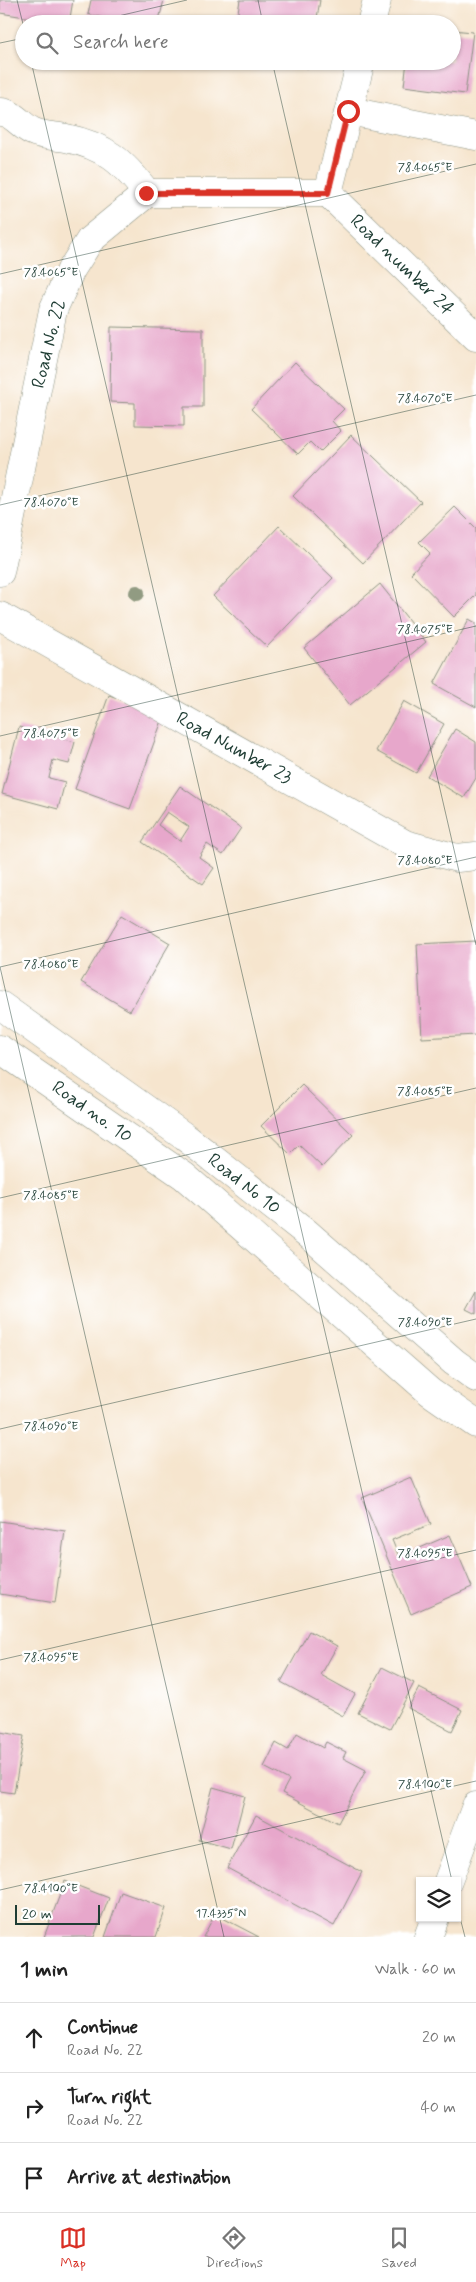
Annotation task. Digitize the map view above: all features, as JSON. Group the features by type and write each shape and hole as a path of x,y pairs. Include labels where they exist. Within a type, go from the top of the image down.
{"street":[{"path":"373,15 377,0"},
{"path":"0,112 6,112 32,131 69,138 103,150 129,170 146,193 328,193 359,70"},
{"path":"348,111 476,136"},
{"name":"Road No. 22","path":"0,572 53,310 71,270 90,240 146,193"},
{"name":"Road number 24","path":"328,193 476,337"},
{"name":"Road Number 23","path":"0,616 406,844 457,858 476,856"},
{"name":"Road No 10","path":"0,1006 185,1137 307,1233 454,1362 476,1378"},
{"name":"Road no. 10","path":"0,1048 184,1176"},
{"name":"Road No 10","path":"184,1176 430,1392 476,1424"},
{"path":"449,1877 476,1806"},
{"path":"428,1937 433,1922"}],"building":[{"path":"0,0 73,0 70,15 15,15 0,13"},
{"path":"91,0 164,0 160,15 88,14"},
{"path":"240,0 320,0 318,15 238,15"},
{"path":"461,31 473,32 465,94 404,86 406,70 461,70"},
{"path":"111,327 203,329 203,407 184,407 184,426 135,425 135,403 110,402"},
{"path":"295,362 344,409 332,421 341,431 320,452 310,442 298,454 251,409"},
{"path":"351,435 421,502 363,563 293,496"},
{"path":"455,507 476,528 476,595 454,617 411,573 430,553 419,542"},
{"path":"279,526 333,578 267,647 213,596"},
{"path":"380,584 426,642 350,705 304,648"},
{"path":"469,619 476,623 476,707 434,684"},
{"path":"109,695 164,715 130,809 75,789"},
{"path":"404,701 444,724 416,773 376,751"},
{"path":"19,727 75,742 69,764 53,760 49,778 65,782 58,809 2,794"},
{"path":"455,729 476,742 476,778 464,798 427,776"},
{"path":"180,786 241,828 223,855 207,844 199,857 214,868 203,884 142,842","holes":["167,812 189,827 180,841 158,825"]},
{"path":"122,914 170,943 130,1011 81,982"},
{"path":"476,941 476,1035 422,1038 417,944"},
{"path":"302,1085 353,1135 322,1167 299,1145 290,1154 261,1126"},
{"path":"476,1291 476,1314 466,1309"},
{"path":"411,1477 431,1524 392,1540 399,1557 450,1535 472,1587 411,1614 362,1498"},
{"path":"0,1521 65,1531 55,1603 0,1594"},
{"path":"309,1631 337,1646 321,1675 355,1694 343,1716 281,1682"},
{"path":"382,1667 414,1683 390,1729 358,1713"},
{"path":"419,1688 462,1710 452,1731 408,1708"},
{"path":"0,1732 24,1736 14,1793 0,1791"},
{"path":"297,1733 323,1748 326,1742 346,1752 343,1758 366,1770 338,1823 282,1793 289,1780 264,1767 276,1743 288,1750"},
{"path":"213,1787 245,1796 231,1849 199,1840"},
{"path":"256,1815 362,1872 334,1926 227,1868"},
{"path":"65,1881 109,1898 94,1937 44,1937"},
{"path":"121,1892 166,1908 156,1937 105,1937"},
{"path":"215,1914 259,1937 203,1937"}],"route":[{"path":"146,193 328,193 348,111"}]}
